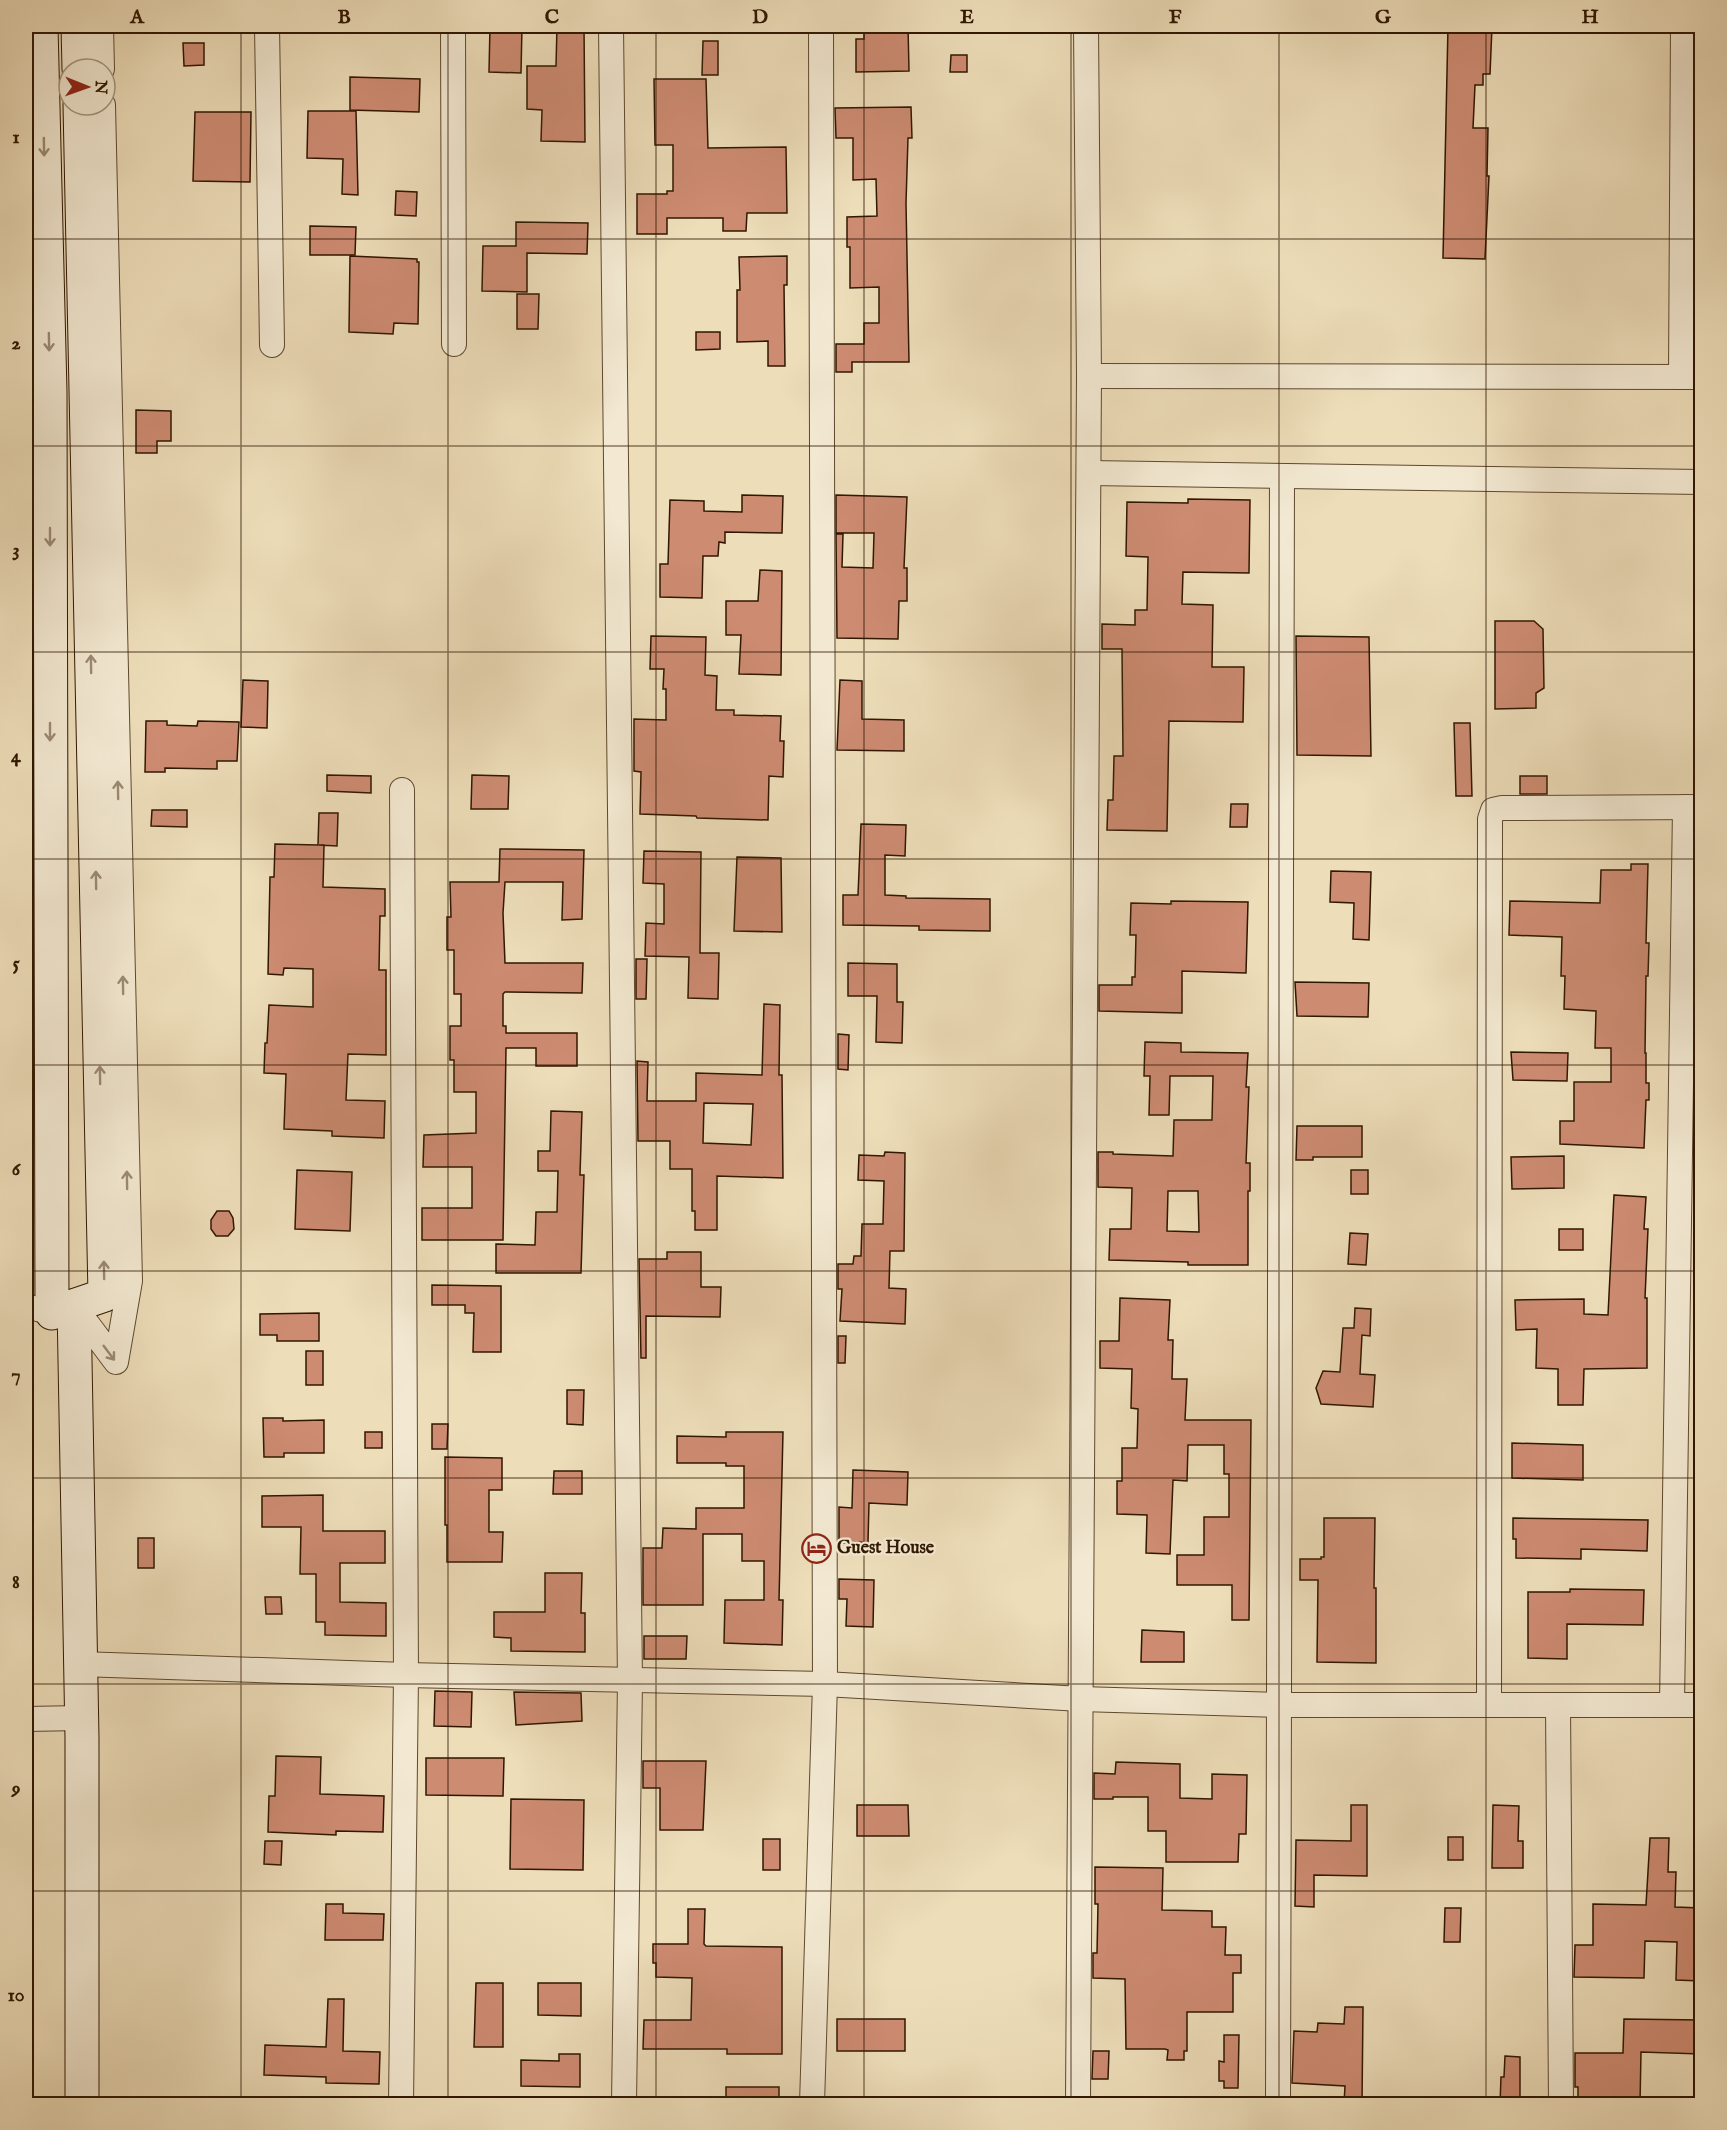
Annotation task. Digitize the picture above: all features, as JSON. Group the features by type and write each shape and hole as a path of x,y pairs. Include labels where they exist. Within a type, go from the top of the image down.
{"main road":[{"path":"41,26 50,392 50,1309 80,1665 82,2104"},
{"path":"78,26 79,57"},
{"path":"50,1309 105,1295 80,117"}],"street":[{"path":"101,26 102,57"},
{"path":"267,26 272,345"},
{"path":"453,26 454,344"},
{"path":"611,26 630,1681 624,2104"},
{"path":"812,2104 825,1684 821,26"},
{"path":"1078,2104 1089,473 1086,26"},
{"path":"1089,375 1691,377 1683,26"},
{"path":"50,1309 116,1362 129,1281 103,117"},
{"path":"1089,473 1701,482"},
{"path":"1278,2104 1282,476"},
{"path":"401,2104 406,1675 402,790"},
{"path":"1489,1704 1490,819 1493,810 1502,808 1693,807 1672,1705"},
{"path":"80,1665 630,1681 825,1684 1082,1699 1279,1705 1701,1705"},
{"path":"1558,1705 1561,2104"},
{"path":"26,1719 81,1718"}],"building":[{"path":"490,26 522,26 521,73 489,72"},
{"path":"557,26 584,26 585,142 541,141 542,110 527,109 527,66 556,66"},
{"path":"864,26 908,26 909,71 856,72 856,39 864,39"},
{"path":"1448,26 1492,26 1490,74 1483,74 1483,85 1475,85 1473,128 1488,128 1487,176 1489,176 1485,259 1443,258"},
{"path":"703,41 718,41 718,75 702,75"},
{"path":"183,43 204,43 204,65 184,66"},
{"path":"951,55 967,55 967,72 950,72"},
{"path":"350,77 420,79 419,112 350,110"},
{"path":"654,79 706,79 708,148 786,147 787,213 747,213 746,231 723,231 723,218 667,218 667,234 637,234 637,194 667,194 667,191 673,191 673,145 655,145"},
{"path":"911,107 912,138 908,138 906,203 909,362 852,362 852,372 836,372 836,344 864,344 864,323 879,323 879,287 850,288 847,217 877,216 876,179 853,180 853,138 836,138 835,108"},
{"path":"308,111 356,111 358,195 342,194 343,159 307,158"},
{"path":"195,112 251,112 250,182 193,181"},
{"path":"396,191 417,192 416,216 395,215"},
{"path":"516,222 588,223 587,254 527,253 527,292 482,291 483,246 516,246"},
{"path":"310,226 356,227 355,255 310,255"},
{"path":"350,256 417,259 419,262 418,324 394,323 393,334 349,332"},
{"path":"787,256 787,285 784,285 785,366 768,366 768,341 737,342 739,257"},
{"path":"517,294 539,294 538,329 517,329"},
{"path":"696,332 720,332 720,349 696,350"},
{"path":"136,410 171,411 171,441 157,441 157,453 136,453"},
{"path":"742,495 783,496 782,533 725,532 725,543 719,542 718,556 703,556 702,598 660,597 660,564 668,564 670,500 704,501 704,511 742,512"},
{"path":"836,495 907,497 904,568 907,568 907,601 899,601 898,639 837,638 836,534 843,534 842,567 873,568 874,533 836,533"},
{"path":"1188,499 1250,500 1249,573 1183,572 1182,604 1213,605 1212,667 1244,667 1243,722 1169,721 1167,831 1107,830 1108,800 1113,800 1114,756 1123,756 1122,649 1102,649 1102,624 1135,625 1135,610 1147,610 1148,557 1126,556 1127,502 1188,503"},
{"path":"760,570 782,571 781,675 739,674 741,635 726,635 726,601 758,601"},
{"path":"1495,621 1534,621 1543,629 1544,688 1536,693 1536,708 1495,709"},
{"path":"651,636 706,637 705,675 717,676 716,710 734,710 734,715 781,716 780,741 784,741 783,777 769,776 768,820 640,814 641,772 634,771 634,719 666,720 664,669 650,669"},
{"path":"1296,636 1369,637 1371,756 1297,755"},
{"path":"243,680 268,681 267,728 241,727"},
{"path":"840,680 862,681 862,719 904,720 904,751 837,750"},
{"path":"146,721 167,721 167,725 197,726 198,721 239,722 237,761 217,761 217,769 165,768 165,772 145,772"},
{"path":"1454,723 1470,723 1472,796 1456,796"},
{"path":"327,775 371,776 371,793 327,791"},
{"path":"472,775 509,776 508,809 471,809"},
{"path":"1520,776 1547,776 1547,794 1520,794"},
{"path":"1231,804 1248,804 1247,827 1230,827"},
{"path":"152,810 187,810 187,827 151,826"},
{"path":"319,813 338,813 337,846 324,845 323,887 385,889 385,916 380,916 379,970 386,970 386,1055 348,1054 346,1100 385,1101 384,1138 332,1136 332,1131 284,1129 286,1074 264,1073 269,1005 313,1007 313,969 284,968 283,975 268,974 270,877 274,877 275,844 318,845"},
{"path":"861,824 906,825 905,856 885,855 885,895 906,896 906,898 990,899 990,931 919,930 919,926 843,925 843,895 858,895"},
{"path":"500,849 584,850 582,919 562,920 563,882 505,882 503,913 505,963 583,963 582,993 505,992 503,994 503,1026 506,1026 506,1033 577,1033 577,1066 536,1066 536,1048 506,1048 503,1240 422,1240 422,1208 472,1208 472,1167 423,1167 424,1135 476,1133 476,1092 454,1092 454,1060 450,1060 450,1026 461,1026 461,994 454,994 454,950 447,950 447,917 451,917 450,882 499,882"},
{"path":"644,851 701,852 700,953 719,953 718,999 688,998 689,957 645,956 646,923 664,924 664,884 643,883"},
{"path":"737,857 781,858 782,932 734,931"},
{"path":"1631,864 1648,864 1646,943 1649,943 1645,1053 1649,1100 1646,1100 1644,1148 1560,1144 1560,1121 1574,1121 1574,1082 1611,1082 1611,1048 1595,1048 1596,1011 1564,1009 1565,976 1561,976 1562,937 1509,935 1510,901 1600,903 1601,870 1631,870"},
{"path":"1331,871 1371,872 1369,940 1353,939 1354,903 1330,902"},
{"path":"1171,901 1248,902 1246,973 1182,971 1182,1013 1099,1011 1099,985 1132,985 1132,977 1135,977 1136,935 1130,935 1131,903 1171,904"},
{"path":"636,959 647,959 646,999 636,999"},
{"path":"848,963 897,964 897,1002 903,1002 902,1043 876,1042 877,996 848,996"},
{"path":"1295,982 1369,983 1368,1017 1297,1016"},
{"path":"764,1004 780,1005 779,1075 782,1075 783,1178 717,1176 717,1230 695,1230 695,1211 692,1211 692,1169 670,1169 670,1141 638,1141 637,1061 648,1062 647,1101 696,1101 696,1073 762,1075","holes":["704,1103 753,1104 751,1145 703,1143"]},
{"path":"838,1034 849,1035 848,1070 838,1069"},
{"path":"1145,1042 1181,1043 1181,1052 1248,1053 1246,1163 1250,1163 1250,1191 1248,1191 1248,1265 1188,1265 1188,1262 1109,1260 1110,1229 1131,1229 1132,1188 1098,1187 1098,1152 1173,1156 1174,1120 1212,1120 1213,1076 1170,1076 1169,1115 1149,1115 1150,1076 1144,1076","holes":["1168,1191 1198,1191 1199,1232 1167,1231"]},
{"path":"1511,1052 1568,1053 1567,1081 1513,1080"},
{"path":"551,1111 582,1112 580,1175 584,1175 581,1273 496,1273 496,1244 535,1245 536,1212 557,1212 558,1171 538,1171 538,1151 550,1151"},
{"path":"1297,1126 1362,1126 1362,1157 1313,1157 1313,1160 1296,1160"},
{"path":"885,1152 905,1153 904,1251 890,1251 889,1288 906,1289 905,1324 840,1321 842,1289 838,1289 838,1264 853,1264 854,1256 861,1256 862,1224 883,1224 884,1181 858,1180 859,1155 884,1156"},
{"path":"1564,1156 1564,1188 1512,1189 1511,1157"},
{"path":"297,1170 352,1172 350,1231 295,1229"},
{"path":"1351,1170 1368,1170 1368,1194 1351,1194"},
{"path":"1614,1195 1646,1197 1644,1229 1648,1229 1645,1298 1647,1298 1647,1368 1584,1369 1583,1405 1558,1405 1558,1369 1536,1368 1537,1329 1516,1330 1515,1300 1584,1299 1584,1314 1608,1315"},
{"path":"217,1211 229,1211 233,1218 234,1229 228,1236 216,1236 211,1229 211,1220"},
{"path":"1559,1229 1583,1229 1583,1250 1559,1250"},
{"path":"1350,1233 1368,1234 1366,1265 1348,1264"},
{"path":"667,1252 701,1252 701,1287 721,1287 720,1317 646,1316 646,1358 641,1358 639,1259 667,1259"},
{"path":"432,1285 501,1286 501,1352 473,1352 474,1313 465,1313 465,1305 432,1305"},
{"path":"1120,1298 1170,1300 1168,1340 1173,1340 1172,1379 1187,1379 1185,1420 1251,1420 1249,1620 1232,1620 1232,1585 1177,1585 1177,1555 1204,1555 1204,1517 1229,1517 1229,1474 1224,1474 1224,1445 1188,1445 1187,1481 1173,1480 1170,1554 1146,1553 1147,1515 1117,1514 1117,1481 1122,1481 1122,1448 1137,1448 1138,1409 1131,1408 1132,1369 1100,1368 1100,1341 1119,1341"},
{"path":"1355,1308 1371,1309 1370,1336 1362,1335 1360,1374 1375,1375 1373,1407 1321,1404 1316,1388 1323,1371 1340,1372 1343,1328 1354,1328"},
{"path":"319,1313 319,1341 277,1341 277,1335 260,1335 260,1314"},
{"path":"838,1336 846,1336 845,1363 838,1363"},
{"path":"306,1351 323,1351 323,1385 306,1385"},
{"path":"567,1390 584,1390 583,1425 567,1424"},
{"path":"263,1418 283,1418 283,1421 324,1420 324,1453 284,1453 284,1457 264,1457"},
{"path":"432,1424 448,1424 447,1449 432,1449"},
{"path":"365,1432 382,1432 382,1448 365,1448"},
{"path":"726,1432 783,1432 779,1600 783,1600 782,1645 724,1643 725,1600 764,1600 764,1561 742,1561 742,1534 703,1534 703,1605 643,1605 643,1548 662,1548 663,1528 696,1529 696,1508 744,1508 744,1466 726,1466 726,1463 677,1463 677,1436 726,1437"},
{"path":"1512,1443 1583,1445 1583,1480 1512,1478"},
{"path":"445,1457 502,1458 502,1490 489,1490 489,1532 503,1532 502,1562 447,1562"},
{"path":"853,1470 908,1472 907,1505 869,1503 868,1542 839,1543 839,1507 852,1508"},
{"path":"554,1471 582,1471 582,1494 553,1494"},
{"path":"323,1495 323,1531 385,1531 385,1563 340,1563 340,1602 386,1603 386,1636 325,1635 325,1622 316,1622 316,1574 300,1574 301,1527 262,1527 262,1496"},
{"path":"1324,1518 1375,1518 1376,1663 1317,1662 1318,1580 1300,1580 1300,1559 1324,1557"},
{"path":"1513,1518 1648,1520 1647,1551 1581,1549 1581,1559 1516,1558"},
{"path":"138,1538 154,1538 154,1568 138,1568"},
{"path":"545,1573 582,1573 581,1613 585,1613 585,1652 511,1651 511,1638 494,1637 494,1612 545,1612"},
{"path":"839,1579 874,1580 873,1627 846,1626 847,1599 839,1599"},
{"path":"1570,1589 1644,1590 1643,1625 1567,1624 1567,1659 1528,1658 1528,1592 1570,1592"},
{"path":"265,1597 281,1597 282,1614 266,1614"},
{"path":"1142,1630 1184,1632 1184,1662 1141,1662"},
{"path":"644,1636 687,1636 686,1659 644,1659"},
{"path":"435,1691 472,1692 471,1727 434,1726"},
{"path":"514,1692 581,1693 582,1721 516,1725"},
{"path":"276,1756 321,1757 320,1794 384,1796 383,1832 336,1831 336,1835 268,1832 269,1796 275,1796"},
{"path":"426,1758 504,1758 503,1796 426,1795"},
{"path":"643,1761 706,1761 703,1830 660,1830 660,1788 643,1788"},
{"path":"1116,1762 1180,1764 1180,1798 1212,1799 1212,1774 1247,1775 1246,1834 1239,1834 1238,1862 1166,1862 1166,1831 1148,1831 1148,1797 1094,1799 1094,1773 1115,1774"},
{"path":"511,1799 584,1800 583,1870 510,1869"},
{"path":"857,1805 908,1805 909,1836 857,1836"},
{"path":"1351,1805 1367,1805 1367,1876 1314,1875 1314,1907 1295,1906 1296,1840 1351,1841"},
{"path":"1493,1805 1519,1806 1518,1841 1523,1841 1523,1868 1492,1868"},
{"path":"1448,1837 1463,1837 1463,1860 1448,1860"},
{"path":"1650,1838 1669,1838 1668,1872 1676,1872 1675,1907 1701,1908 1701,1981 1676,1980 1677,1942 1645,1941 1644,1978 1574,1977 1575,1945 1593,1945 1593,1904 1646,1905"},
{"path":"763,1839 780,1839 780,1870 763,1870"},
{"path":"265,1841 282,1841 281,1865 264,1864"},
{"path":"1095,1867 1163,1868 1162,1910 1212,1911 1212,1927 1226,1927 1225,1955 1241,1955 1241,1973 1233,1973 1233,2012 1187,2012 1187,2051 1184,2051 1184,2060 1167,2060 1168,2050 1165,2049 1126,2049 1125,1979 1093,1978 1093,1953 1097,1953 1098,1904 1095,1904"},
{"path":"326,1904 343,1904 343,1913 384,1914 383,1940 325,1940"},
{"path":"1445,1908 1461,1908 1460,1942 1444,1942"},
{"path":"688,1909 705,1909 704,1944 706,1946 782,1947 782,2054 727,2054 727,2049 643,2049 644,2020 691,2020 692,1978 656,1977 656,1963 653,1963 653,1944 688,1944"},
{"path":"476,1983 503,1983 503,2047 474,2047"},
{"path":"538,1983 581,1983 581,2016 538,2015"},
{"path":"328,1999 344,1999 343,2051 380,2052 379,2084 326,2083 326,2077 264,2075 265,2045 326,2047"},
{"path":"1345,2007 1363,2007 1362,2104 1344,2104 1345,2086 1292,2083 1294,2031 1317,2032 1318,2023 1344,2024"},
{"path":"837,2019 905,2019 905,2051 837,2051"},
{"path":"1624,2019 1701,2020 1701,2054 1641,2052 1640,2104 1578,2104 1578,2087 1575,2087 1575,2053 1623,2053"},
{"path":"1224,2035 1239,2035 1238,2088 1224,2088 1224,2081 1219,2081 1219,2061 1224,2062"},
{"path":"1093,2051 1109,2051 1108,2079 1092,2079"},
{"path":"559,2054 580,2054 580,2087 521,2086 521,2060 559,2061"},
{"path":"1505,2056 1520,2057 1520,2104 1500,2104 1501,2077 1504,2077"},
{"path":"726,2087 779,2087 779,2104 726,2104"}],"place":[{"name":"Guest House","path":"816,1548"}]}
